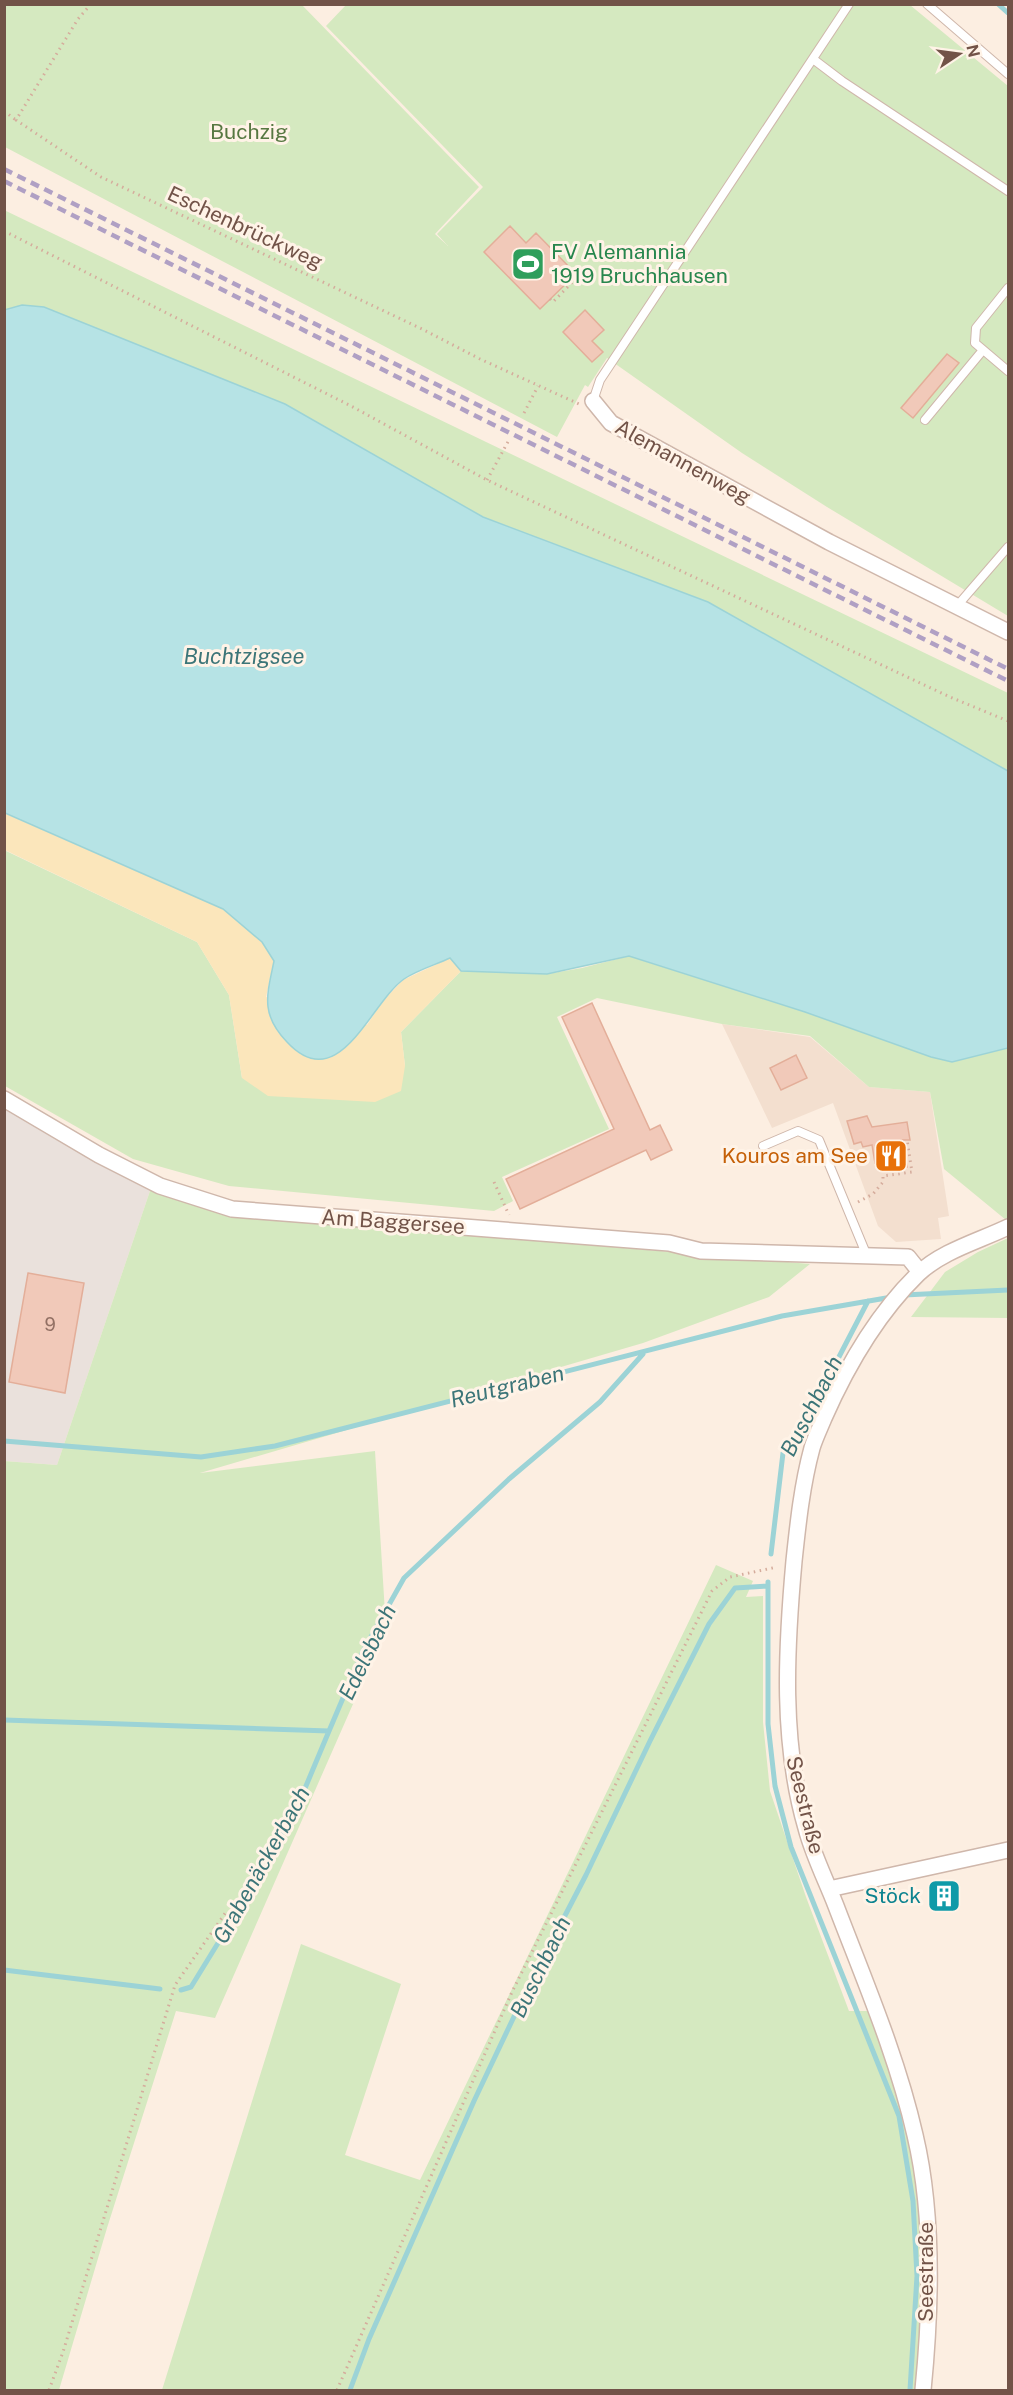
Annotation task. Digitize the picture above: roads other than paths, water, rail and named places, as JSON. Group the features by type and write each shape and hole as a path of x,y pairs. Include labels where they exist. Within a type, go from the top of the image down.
{"street":[{"name":"Alemannenweg","path":"593,401 611,423 829,542 1008,632"},
{"name":"Am Baggersee","path":"4,1099 99,1155 160,1186 232,1209 669,1243 701,1251 867,1257"},
{"name":"Seestraße","path":"923,2391 928,2291 927,2221 916,2138 894,2055 806,1830 790,1745 787,1695 790,1602 800,1501 813,1445 838,1387 872,1330 891,1304 915,1278 940,1258 1008,1227"},
{"path":"867,1257 908,1257 915,1278"},
{"path":"829,1889 1008,1850"}],"lane":[{"path":"593,401 600,380 849,4"},
{"path":"927,4 1008,74"},
{"path":"813,59 842,81 1008,191"},
{"path":"1008,288 976,328 975,343 1008,371"},
{"path":"925,420 983,350"},
{"path":"957,606 1008,547"},
{"path":"764,1146 798,1131 819,1140 831,1164 867,1257"}],"water":[{"name":"Buchtzigsee","path":"22,305 44,307 285,404 483,517 708,602 1008,771 1008,1048 952,1062 931,1057 805,1012 629,956 547,974 461,971 450,958 404,979 338,1053 322,1059 306,1056 287,1042 278,1032 269,1013 268,994 274,961 262,942 223,909 5,813 4,310"}],"waterway":[{"path":"998,4 1008,13"},
{"name":"Reutgraben","path":"904,1295 1008,1290"},
{"name":"Reutgraben","path":"4,1441 201,1457 275,1446 782,1316 892,1297"},
{"name":"Buschbach","path":"771,1554 783,1453 828,1378 868,1301"},
{"name":"Edelsbach","path":"4,1720 329,1731 363,1651 404,1578 509,1479 600,1402 643,1354"},
{"name":"Buschbach","path":"350,2390 369,2339 474,2101 529,1985 586,1875 709,1624 735,1588 768,1586 768,1582"},
{"path":"768,1586 768,1724 775,1786 791,1847 899,2116 913,2201 917,2276 910,2390"},
{"name":"Grabenäckerbach","path":"181,1990 191,1987 250,1891 298,1805 329,1731"},
{"name":"Grabenäckerbach","path":"4,1970 160,1989"}],"railway":[{"path":"4,169 1008,669"},
{"path":"4,181 1008,681"}],"place":[{"name":"FV Alemannia 1919 Bruchhausen","path":"528,264"},
{"name":"Kouros am See","path":"891,1156"},
{"name":"Stöck","path":"944,1896"}],"park label":[{"name":"Buchzig","path":"249,132"}]}
